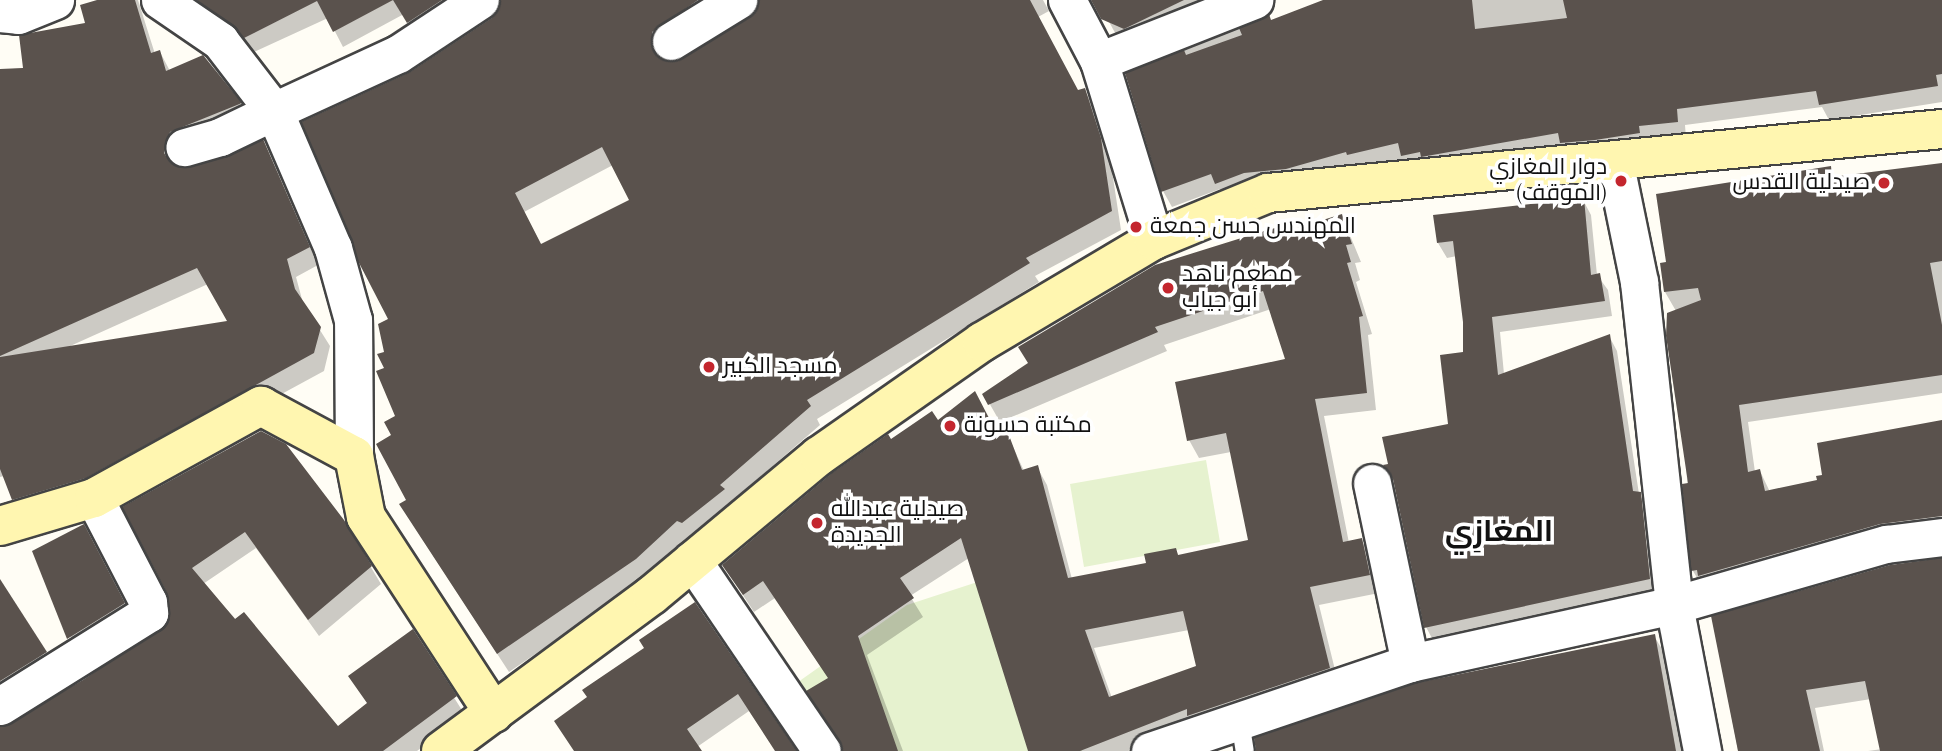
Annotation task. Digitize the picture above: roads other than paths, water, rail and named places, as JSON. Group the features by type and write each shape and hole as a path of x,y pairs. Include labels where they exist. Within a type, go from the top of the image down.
{"street":[{"path":"0,13 18,15 55,0"},
{"path":"160,0 220,41 274,111 332,248 353,320 354,456 366,517 494,713"},
{"path":"184,147 220,137 398,54 480,0"},
{"path":"671,41 738,0"},
{"path":"1067,0 1099,61 1154,240"},
{"path":"1099,61 1254,0"},
{"path":"441,751 652,595 819,456 982,342 1154,240 1268,193 1942,129"},
{"path":"1614,160 1639,282 1674,604 1702,751"},
{"path":"0,526 94,498 261,406 354,456"},
{"path":"1372,484 1410,663"},
{"path":"0,706 149,613 148,602 94,498"},
{"path":"1150,751 1242,736 1410,663 1674,604 1886,544 1942,537"},
{"path":"692,560 822,751"}],"place":[{"name":"دوار المغازي (الموقف)","path":"1621,181"},
{"name":"صيدلية القدس","path":"1884,183"},
{"name":"المهندس حسن جمعة","path":"1136,227"},
{"name":"مطعم ناهد أبو جياب","path":"1168,288"},
{"name":"مسجد الكبير","path":"709,367"},
{"name":"مكتبة حسونة","path":"950,426"},
{"name":"صيدلية عبدالله الجديدة","path":"817,523"}],"district":[{"name":"المغازِي","path":"1499,532"}]}
